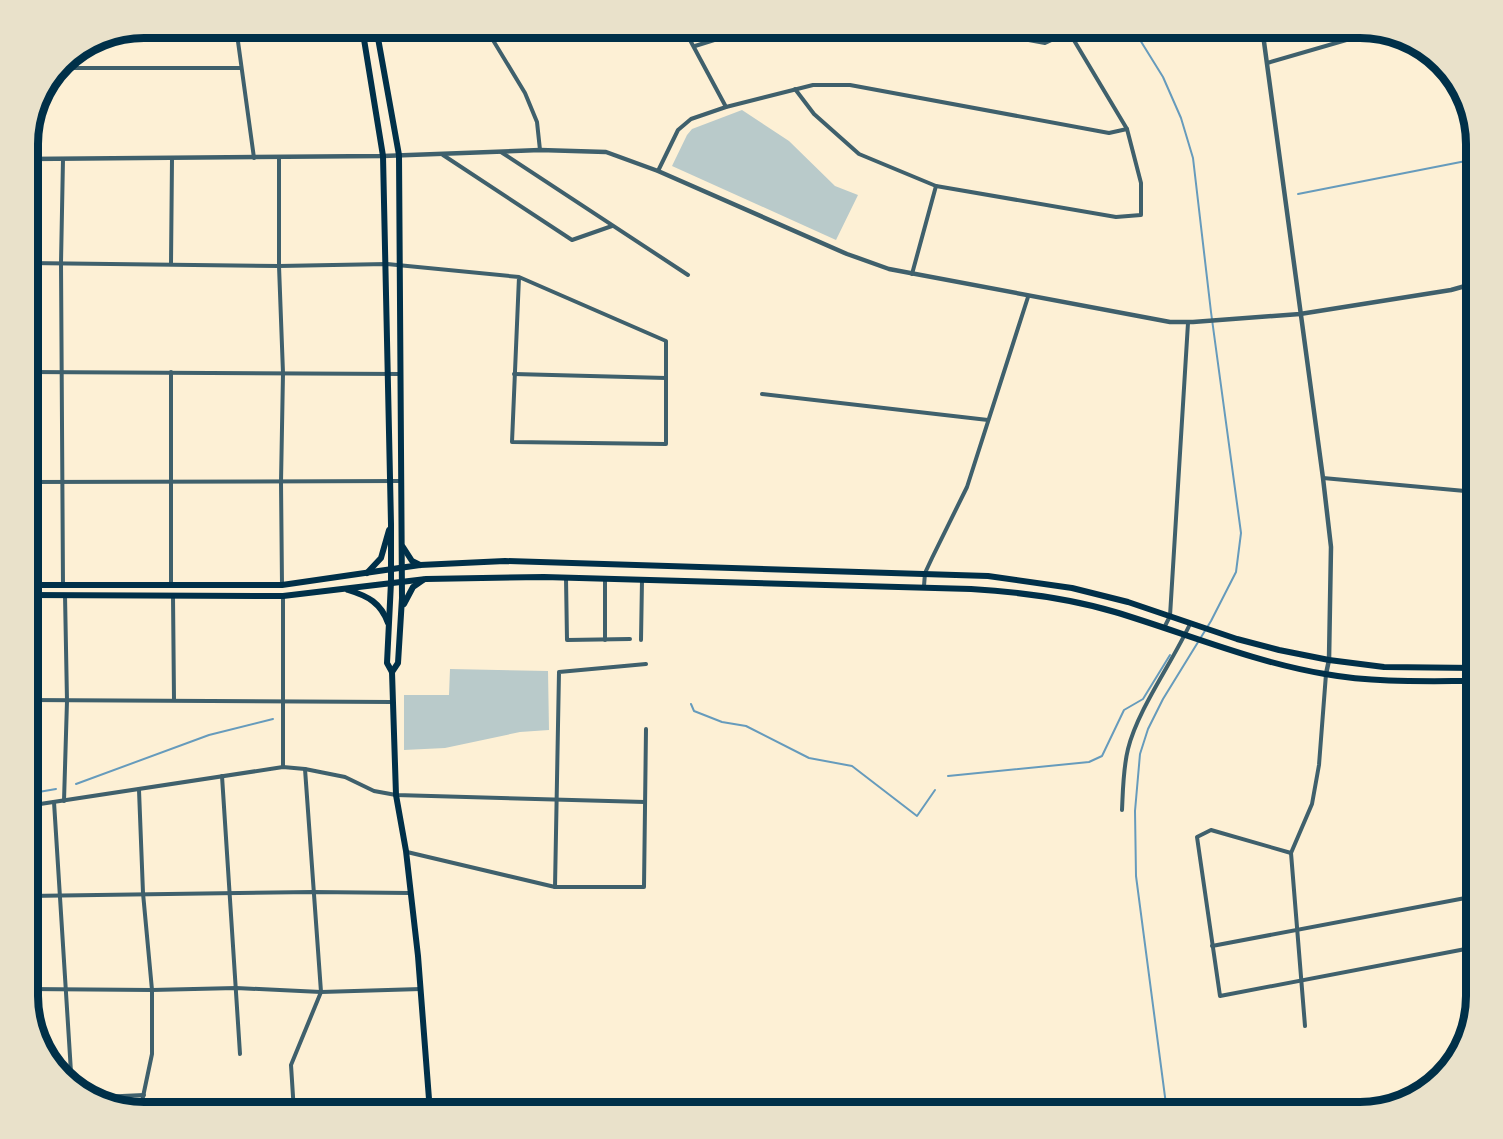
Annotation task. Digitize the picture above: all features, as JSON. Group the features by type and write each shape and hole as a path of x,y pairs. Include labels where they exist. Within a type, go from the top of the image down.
{"main road":[{"path":"364,38 383,156 392,582 387,663 392,672 396,795 411,894 429,1102"},
{"path":"378,38 399,155 402,610 398,663 392,672"},
{"path":"366,574 381,558 391,524"},
{"path":"402,545 412,561 420,565"},
{"path":"38,585 282,585 420,565 505,561 988,576 1072,588 1128,602 1278,650 1329,660 1384,667 1466,668"},
{"path":"38,595 283,596 426,579 566,577 924,586 1011,591 1065,599 1114,612 1249,656 1326,674 1401,681 1466,681"},
{"path":"402,610 413,587 426,579"},
{"path":"344,589 364,595 376,602 385,614 389,626"}],"street":[{"path":"237,38 254,158"},
{"path":"492,38 525,93 537,122 540,150"},
{"path":"689,38 726,107"},
{"path":"694,46 720,38"},
{"path":"1022,38 1045,42 1055,38"},
{"path":"795,89 814,114 859,154 936,186 1116,217 1141,214 1141,183 1127,129 1073,38"},
{"path":"1264,38 1331,547 1329,660 1319,765 1312,804 1292,854 1305,1026"},
{"path":"1267,63 1353,38"},
{"path":"70,68 240,68"},
{"path":"658,171 678,130 691,119 726,107 813,85 850,85 1109,133 1127,129"},
{"path":"38,159 383,156 540,150 606,152 658,171 847,254 889,269 1155,320 1188,322 1300,314 1466,286"},
{"path":"500,152 688,275"},
{"path":"441,153 572,240 612,225"},
{"path":"279,157 279,266 283,373 282,585"},
{"path":"63,159 61,263 63,585"},
{"path":"171,264 172,159"},
{"path":"912,274 936,186"},
{"path":"38,263 279,266 387,264 519,277 666,341 666,444 512,442 519,277"},
{"path":"924,586 925,573 967,487 1028,297"},
{"path":"1164,628 1170,616 1188,322"},
{"path":"38,372 401,374"},
{"path":"171,372 171,585"},
{"path":"514,374 666,378"},
{"path":"762,394 988,420"},
{"path":"1323,478 1466,491"},
{"path":"38,482 402,481"},
{"path":"566,577 567,640 630,639"},
{"path":"605,578 605,640"},
{"path":"641,640 642,579"},
{"path":"64,801 67,701 65,594"},
{"path":"173,596 174,700"},
{"path":"283,596 283,767"},
{"path":"1122,810 1128,749 1139,720 1191,623"},
{"path":"555,887 559,672 646,664"},
{"path":"38,700 392,702"},
{"path":"406,851 555,887 644,887 646,729"},
{"path":"38,804 283,767 345,777 374,791 396,795 645,802"},
{"path":"293,1102 291,1065 321,992 305,769"},
{"path":"222,776 240,1054"},
{"path":"139,790 143,893 152,990 152,1054 142,1102"},
{"path":"54,802 71,1072"},
{"path":"1292,854 1211,830 1197,837 1220,996 1466,949"},
{"path":"38,896 229,892 411,894"},
{"path":"1212,946 1466,898"},
{"path":"38,989 236,988 321,992 421,989"},
{"path":"112,1096 144,1095"}],"shaded area":[{"path":"742,110 789,141 835,186 858,195 836,240 672,166 692,129"},
{"path":"450,669 548,671 549,730 520,732 445,748 404,750 404,695 449,695"}],"waterway":[{"path":"1139,38 1163,77 1181,118 1193,158 1241,533 1236,572 1211,621 1163,699 1148,729 1140,754 1135,811 1136,876 1166,1102"},
{"path":"1298,194 1466,161"},
{"path":"948,776 1089,762 1102,756 1124,710 1143,699 1170,655"},
{"path":"691,704 694,711 722,722 746,726 809,758 852,766 917,816 935,790"},
{"path":"76,784 209,735 273,719"},
{"path":"38,792 56,789"}]}
